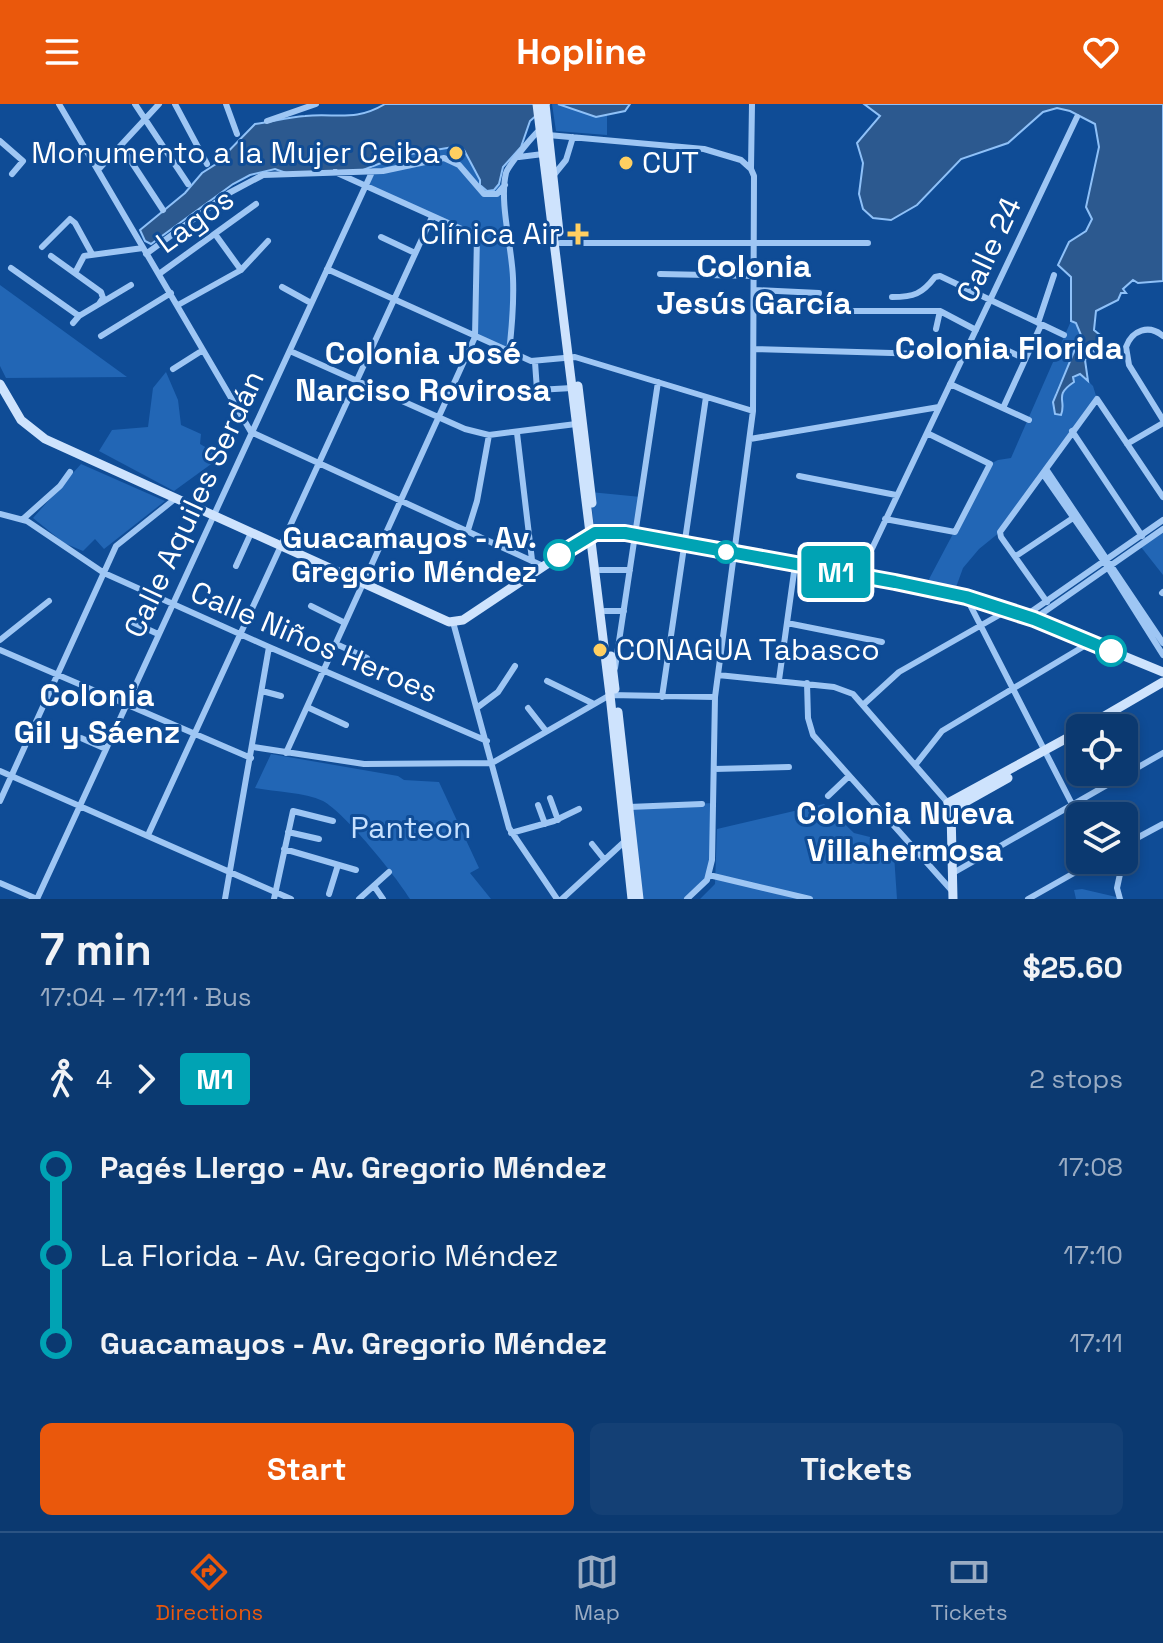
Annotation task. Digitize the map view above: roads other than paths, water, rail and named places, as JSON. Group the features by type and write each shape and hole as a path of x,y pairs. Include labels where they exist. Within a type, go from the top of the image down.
{"main road":[{"path":"537,104 553,177 592,534 614,652 613,695 624,842 632,899"},
{"path":"545,104 543,154 572,358 576,424 639,899"},
{"path":"0,384 17,414 36,434 431,615 453,622 463,620 592,534 614,532 966,597 1030,618 1162,673"},
{"path":"1103,714 1162,673"},
{"path":"1120,714 1163,689"},
{"path":"1046,754 1066,740"},
{"path":"953,895 950,806 1066,745"}],"street":[{"path":"135,104 188,184"},
{"path":"98,170 159,104"},
{"path":"175,104 207,164"},
{"path":"226,104 237,134"},
{"path":"267,121 316,104"},
{"path":"687,899 709,875 712,860 715,697 753,411 755,182 751,169 752,104"},
{"path":"61,105 251,432 543,566"},
{"name":"Calle 24","path":"859,576 1077,117"},
{"path":"509,352 513,278 505,185 507,169 532,136 544,133 704,149 737,158 751,169"},
{"path":"553,177 566,160 573,137"},
{"path":"0,141 23,161 12,174"},
{"path":"121,146 163,210"},
{"path":"518,157 543,154"},
{"path":"75,273 81,258 92,254 145,251 254,178 274,174 372,172 444,158 459,165 484,194 497,194 505,185"},
{"path":"286,753 475,337 478,238 335,172"},
{"name":"Calle Aquiles Serdán","path":"37,899 372,172"},
{"name":"Lagos","path":"159,274 256,204"},
{"path":"148,835 432,217"},
{"path":"42,247 70,219 92,254"},
{"path":"215,234 241,270"},
{"path":"381,237 415,253"},
{"path":"178,305 241,270 268,241"},
{"path":"560,243 868,243"},
{"path":"51,256 102,293 99,304"},
{"path":"11,268 79,316"},
{"path":"327,269 535,362 572,358 753,411"},
{"path":"660,274 754,276"},
{"path":"892,297 915,297 937,275 1064,335"},
{"path":"1003,408 1040,324 1054,275"},
{"path":"73,323 79,316 131,285"},
{"path":"282,287 311,303"},
{"path":"754,290 819,293"},
{"path":"101,336 171,293"},
{"path":"828,311 940,311 976,330"},
{"path":"936,329 940,311"},
{"path":"1127,444 1163,422 1127,361 1126,344 1137,332 1151,330 1163,336"},
{"path":"996,345 1025,359"},
{"path":"754,349 926,354"},
{"path":"173,369 203,350"},
{"path":"290,351 465,429 489,435 576,424"},
{"path":"535,362 537,390 572,388"},
{"path":"614,652 624,611 658,382"},
{"path":"950,384 1029,420"},
{"path":"662,697 706,397"},
{"path":"1047,602 1000,532 1097,399 1163,497"},
{"path":"750,439 939,407"},
{"path":"1072,431 1142,536"},
{"path":"517,433 532,560"},
{"path":"885,519 955,532 990,464 927,433"},
{"path":"468,530 477,501 489,435"},
{"path":"1044,471 1163,643"},
{"path":"23,519 60,486 70,472"},
{"path":"799,476 896,495"},
{"path":"0,801 117,544 176,498"},
{"name":"Calle Niños Heroes","path":"0,514 23,519 104,573 487,741"},
{"path":"1016,556 1076,517"},
{"path":"1030,618 1047,602 1109,564 1163,520"},
{"path":"1030,618 1163,529"},
{"path":"236,566 251,533"},
{"path":"1109,564 1163,655"},
{"path":"779,680 795,565"},
{"path":"600,570 630,570"},
{"path":"966,597 1071,802"},
{"path":"0,640 49,601"},
{"path":"311,606 345,623"},
{"path":"864,704 896,675 1008,610"},
{"path":"605,611 624,611"},
{"path":"132,622 158,634"},
{"path":"453,622 511,833 555,898 624,842"},
{"path":"787,623 882,642"},
{"path":"916,764 942,731 1091,642"},
{"path":"336,644 367,658"},
{"path":"225,899 269,647"},
{"path":"0,650 251,758"},
{"path":"478,707 498,692 515,666"},
{"path":"718,675 807,683 841,688 853,694 950,806"},
{"path":"547,681 592,703"},
{"path":"807,683 810,730 953,895"},
{"path":"262,691 281,696"},
{"path":"253,747 364,764 492,763 592,703 613,695 715,697"},
{"path":"307,707 346,725"},
{"path":"528,708 546,731"},
{"path":"81,738 106,749"},
{"path":"1080,802 1163,753"},
{"path":"714,769 789,767"},
{"path":"0,771 291,899"},
{"path":"828,796 849,776"},
{"path":"550,798 558,820"},
{"path":"629,807 702,804"},
{"path":"538,805 545,824"},
{"path":"511,833 558,820 579,809"},
{"path":"953,873 1066,810"},
{"path":"274,899 293,811 333,821"},
{"path":"1138,837 1163,824"},
{"path":"288,832 319,839"},
{"path":"592,844 604,859"},
{"path":"284,849 356,870"},
{"path":"329,894 338,865"},
{"path":"359,899 389,872"},
{"path":"1028,899 1072,874"},
{"path":"1120,874 1117,888 1120,899"},
{"path":"709,875 810,899"},
{"path":"0,883 37,899"},
{"path":"374,886 383,899"}],"place":[{"name":"Monumento a la Mujer Ceiba","path":"456,153"},
{"name":"CUT","path":"626,163"},
{"name":"Clínica Air","path":"578,234"},
{"name":"Guacamayos - Av. Gregorio Méndez","path":"559,555"},
{"name":"CONAGUA Tabasco","path":"600,650"}],"district":[{"name":"Colonia Jesús García","path":"754,284"},
{"name":"Colonia Florida","path":"1009,348"},
{"name":"Colonia José Narciso Rovirosa","path":"423,372"},
{"name":"Colonia Gil y Sáenz","path":"97,714"},
{"name":"Colonia Nueva Villahermosa","path":"905,832"}],"park label":[{"name":"Panteon","path":"411,828"}]}
